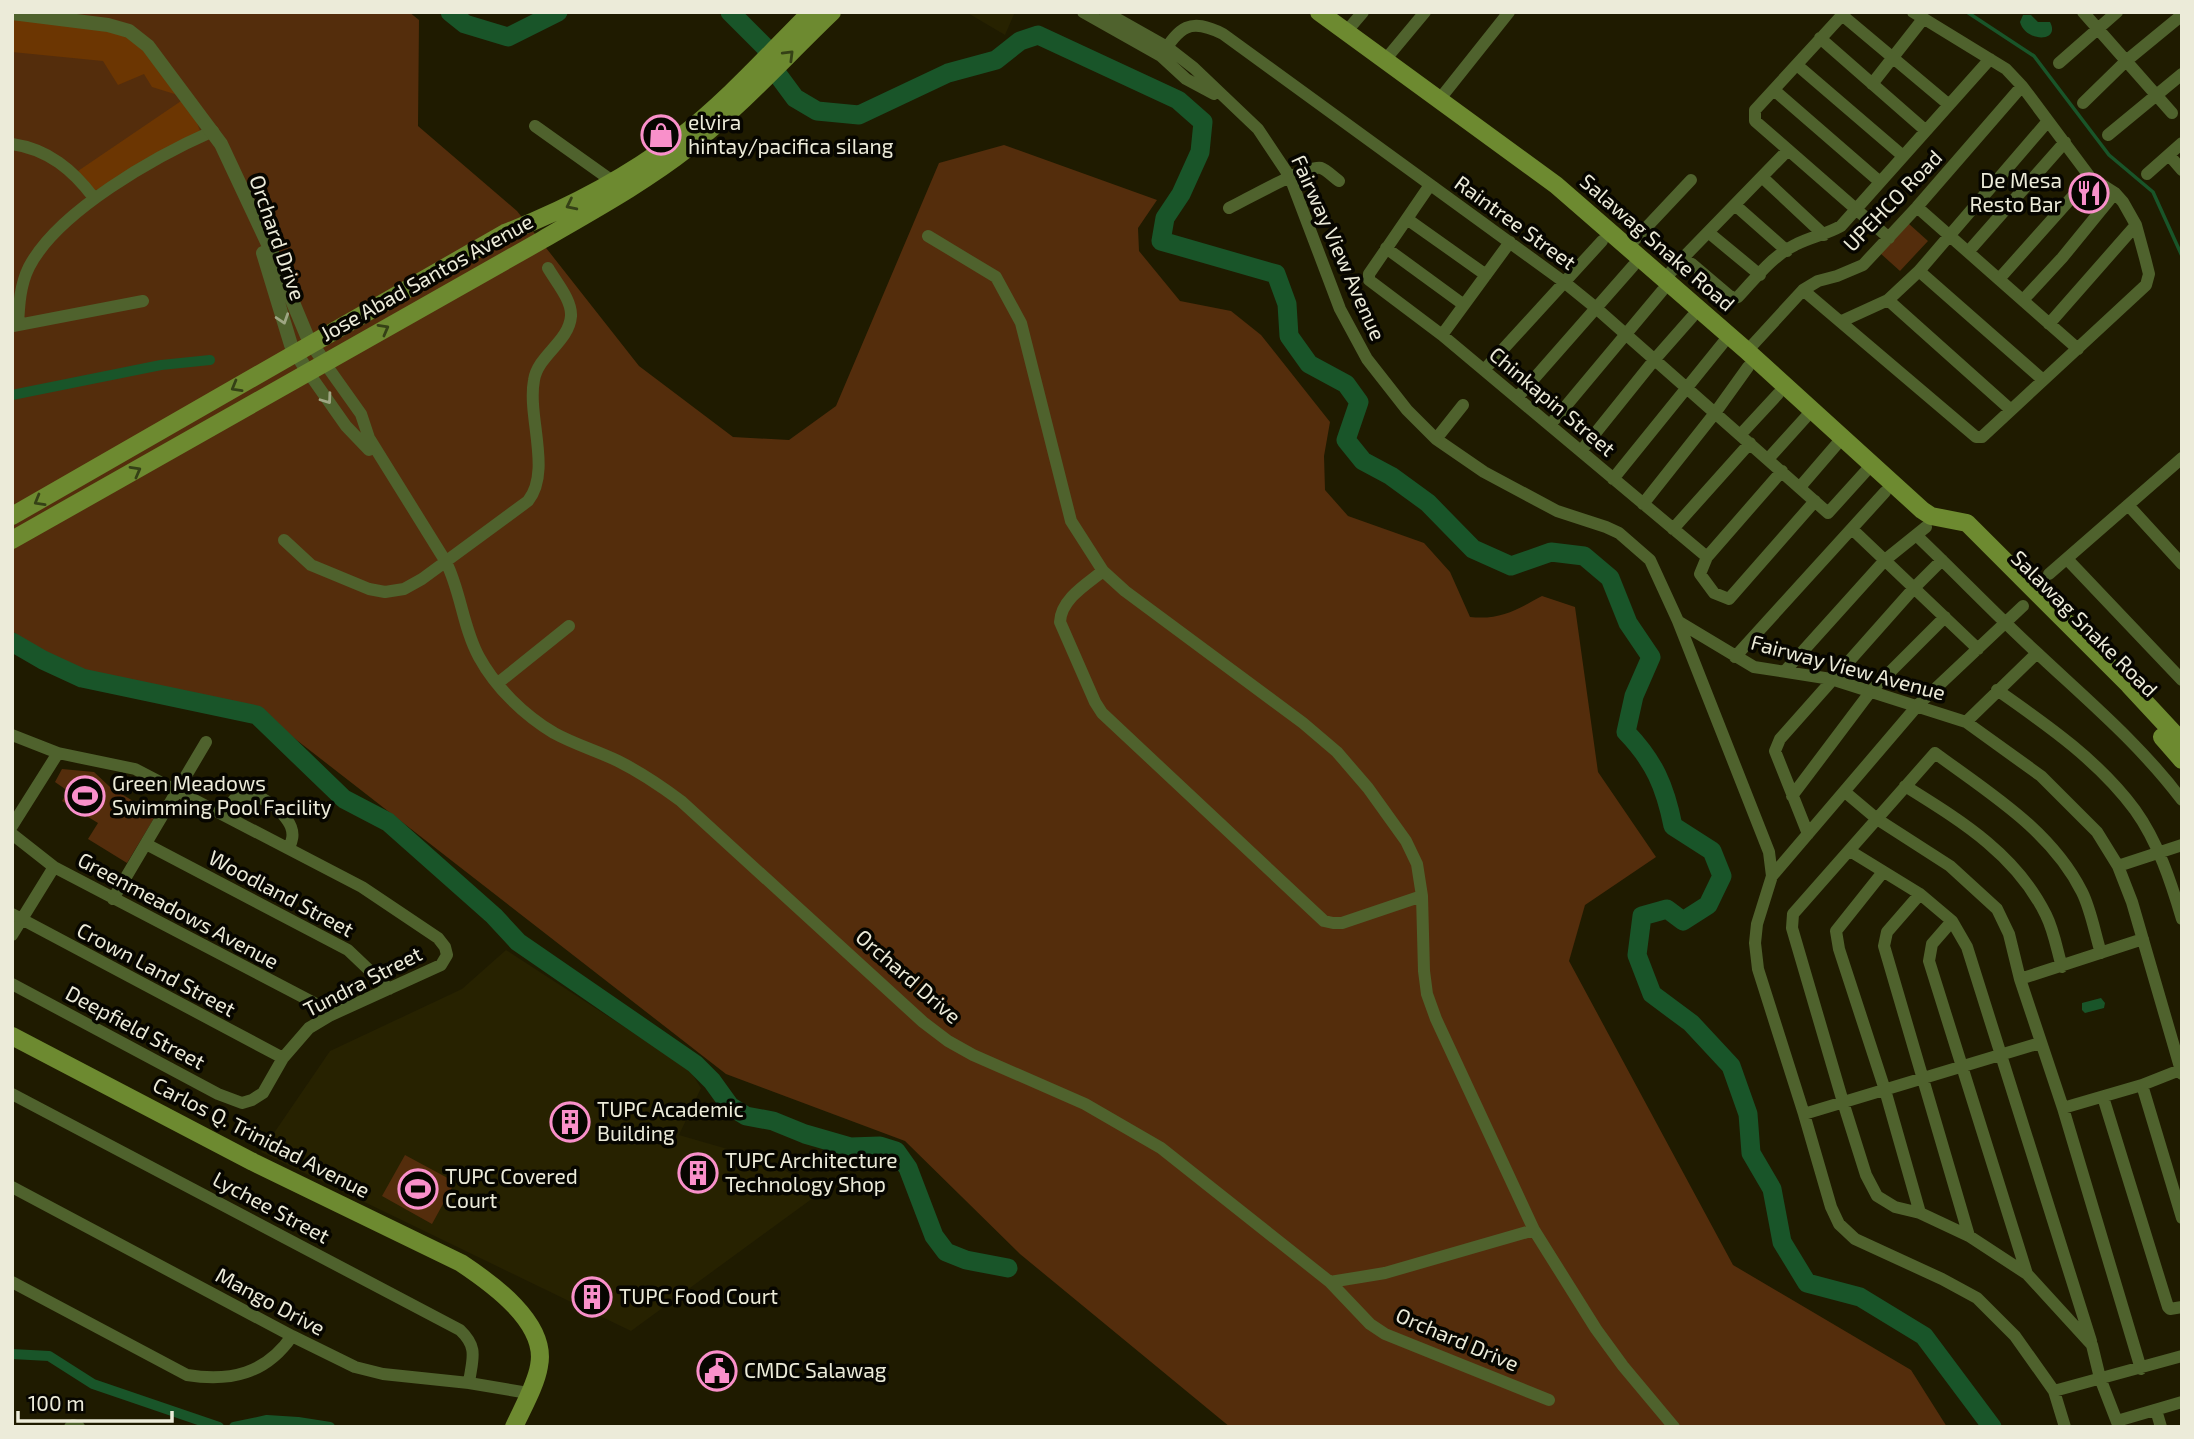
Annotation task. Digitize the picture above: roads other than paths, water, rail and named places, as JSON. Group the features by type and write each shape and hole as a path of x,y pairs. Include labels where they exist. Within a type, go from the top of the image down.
{"main road":[{"name":"Salawag Snake Road","path":"1319,12 1556,184 1627,248 1663,285 1922,510 1931,516 1967,523 2129,685 2182,742"},
{"name":"Jose Abad Santos Avenue","path":"12,516 505,233 615,188 685,151 823,14"},
{"name":"Jose Abad Santos Avenue","path":"12,540 542,240 615,188"},
{"name":"Salawag Snake Road","path":"1952,522 2153,726 2182,760"},
{"name":"Carlos Q. Trinidad Avenue","path":"12,1036 253,1162 461,1263 481,1276 507,1297 529,1324 540,1355 539,1367 514,1427"}],"street":[{"name":"Fairway View Avenue","path":"1083,12 1164,51"},
{"path":"1346,32 1363,12"},
{"path":"1385,60 1425,12"},
{"path":"1439,100 1509,12"},
{"path":"2083,12 2172,113"},
{"path":"2059,63 2117,12"},
{"name":"Orchard Drive","path":"12,13 76,19 129,31 148,46 213,131 312,343 361,414 369,438 446,562 453,577 470,639 480,659 509,697 555,733 652,779 681,801 923,1023 948,1041 973,1055 1085,1104 1161,1148 1330,1282 1370,1324 1385,1334 1549,1400"},
{"name":"Fairway View Avenue","path":"1107,13 1164,51 1186,79 1230,102 1258,129 1290,177 1340,309 1367,359 1407,410 1436,439 1484,472 1557,511 1619,533 1650,560 1678,621 1735,657 1754,667 1831,679 1966,722 2041,776 2097,832 2118,866 2132,902 2181,1072"},
{"path":"1889,238 1755,121 1755,110 1843,14 1948,104"},
{"path":"1803,290 1976,438 1982,437 2146,285 2149,274 2136,225 2115,193 2090,177 2007,69 1918,15 1892,58 1872,84"},
{"path":"2083,103 2126,61 2182,15"},
{"name":"Raintree Street","path":"1164,51 1181,29 1191,25 1206,26 1223,34 1564,282 1828,513 1866,471"},
{"path":"1820,38 1925,130"},
{"path":"1682,259 1692,264 1732,298 1738,297 1794,245 1841,226 1990,59"},
{"path":"1797,65 1903,156"},
{"path":"2108,135 2182,74"},
{"name":"UPEHCO Road","path":"1643,504 1715,413 1748,359 1803,290 1818,281 1863,265 2022,86"},
{"path":"1774,90 1880,182"},
{"path":"1842,321 1888,300 1919,271 1948,234 2048,121"},
{"path":"535,126 615,188"},
{"path":"143,300 15,326 23,280 29,266 52,237 93,198 135,172 213,131"},
{"path":"1968,252 2065,142"},
{"path":"12,144 32,148 57,160 78,176 93,198"},
{"name":"Orchard Drive","path":"221,144 266,261 295,353 346,426 364,442 394,480"},
{"path":"2147,174 2182,144"},
{"path":"1550,425 1627,335 1682,259 1788,150"},
{"path":"2169,155 2182,170"},
{"path":"1229,208 1313,168 1323,168 1339,181"},
{"path":"1762,177 1824,235"},
{"path":"1999,279 2090,177"},
{"path":"1627,248 1691,180"},
{"path":"1430,185 1386,248 1464,304"},
{"path":"2022,300 2062,258 2115,193"},
{"path":"1735,205 1787,251"},
{"path":"1917,207 2078,349"},
{"path":"1406,219 1486,275"},
{"path":"2049,324 2136,225"},
{"path":"1709,232 1760,275"},
{"path":"928,236 996,277 1021,323 1071,520 1102,571 1337,752 1406,841 1417,864 1422,896 1424,971 1427,994 1436,1019 1534,1230 1596,1329 1674,1427"},
{"path":"1484,370 1602,241"},
{"path":"1442,334 1510,242"},
{"name":"Chinkapin Street","path":"1386,248 1369,274 1369,280 1442,334 1707,557"},
{"path":"1517,398 1633,266"},
{"path":"284,540 311,565 369,589 385,592 404,589 515,512 535,492 538,474 534,378 567,332 571,313 569,303 548,268"},
{"path":"1919,271 2043,380"},
{"path":"1888,300 2011,410"},
{"path":"1581,451 1692,317"},
{"path":"1614,479 1723,344"},
{"path":"1673,528 1746,439 1778,394"},
{"path":"1436,439 1463,405"},
{"path":"1768,459 1806,417"},
{"path":"1800,487 1837,444"},
{"path":"2049,574 2182,458"},
{"path":"1782,471 1707,557 1700,574 1714,593 1729,599 1815,501"},
{"path":"1735,657 1885,492"},
{"path":"2128,505 2182,564"},
{"path":"1852,529 1978,649"},
{"path":"1785,671 1885,561 1921,531 1942,560 2005,623 2113,723 2156,766 2182,800"},
{"path":"2067,559 2182,680"},
{"path":"1808,834 1775,751 1780,739 1831,679 1942,560"},
{"path":"1102,571 1070,598 1060,613 1060,622 1102,713 1324,920 1342,922 1422,896"},
{"path":"2024,606 1918,705 1772,876 1757,925 1755,943 1758,969 1831,1208 1839,1224 1855,1239 1977,1298 2015,1335 2054,1391 2065,1427"},
{"path":"1792,796 1871,691 1945,617"},
{"path":"1678,621 1769,852 1772,876"},
{"path":"498,683 569,626"},
{"path":"1966,722 2038,653"},
{"path":"1997,690 2064,739 2108,778 2135,811 2178,894 2182,919"},
{"path":"12,736 58,754 135,769 289,848 292,829 286,818 268,802 241,795 235,798 225,815"},
{"path":"114,899 206,742"},
{"path":"2092,1345 2027,1275 1969,1236 1920,1213 1895,1207 1877,1196 1866,1175 1843,1102 1792,928 1793,914 1935,753 2040,834 2083,893 2101,953"},
{"path":"12,826 58,754"},
{"path":"1905,786 1970,827 2000,852 2021,875 2047,918 2062,967"},
{"path":"1845,792 1877,818 1950,866 1997,909 2009,934 2020,979 2063,1108 2141,1369"},
{"name":"Greenmeadows Avenue","path":"12,834 54,867 320,1006 328,1016"},
{"name":"Woodland Street","path":"146,844 348,950 389,989"},
{"path":"2118,866 2182,845"},
{"name":"Tundra Street","path":"242,1102 252,1100 262,1093 283,1058 309,1028 328,1016 441,965 447,955 438,938 362,887 289,848"},
{"path":"1850,851 1920,894 1952,921 1967,947 2100,1378 2118,1424 2182,1402"},
{"path":"12,935 17,917 54,867"},
{"path":"1883,872 1836,931 1839,949 1885,1090 1920,1213"},
{"path":"1920,894 1886,932 1884,946 1969,1236"},
{"name":"Crown Land Street","path":"17,917 283,1058"},
{"path":"1952,921 1932,944 1929,961 2027,1275"},
{"path":"2020,979 2143,939"},
{"name":"Deepfield Street","path":"12,985 218,1094 242,1102"},
{"path":"1804,1114 2040,1043"},
{"path":"2063,1108 2181,1072"},
{"path":"2142,1085 2182,1218"},
{"name":"Lychee Street","path":"12,1094 460,1330 470,1340 473,1349 468,1383"},
{"path":"2103,1097 2168,1307 2182,1307"},
{"name":"Mango Drive","path":"12,1187 355,1367 383,1374 468,1383 528,1393"},
{"path":"1330,1282 1384,1273 1534,1230"},
{"path":"12,1282 187,1375 233,1377 262,1366 281,1352 292,1336"},
{"path":"2054,1391 2182,1356"},
{"path":"2155,1410 2161,1427"},
{"path":"70,1427 79,1427"}],"waterway":[{"path":"450,12 465,24 508,37 558,12"},
{"path":"730,12 765,47 778,75 795,98 817,111 859,115 948,73 996,60 1020,41 1038,35 1178,100 1203,122 1200,152 1181,194 1165,218 1161,241 1276,274 1287,304 1289,336 1309,364 1346,384 1359,402 1346,440 1363,461 1391,476 1428,503 1473,549 1511,566 1551,552 1584,556 1610,578 1628,623 1651,657 1634,696 1626,732 1644,753 1657,775 1673,826 1712,851 1722,876 1708,905 1683,921 1667,909 1642,916 1637,955 1652,994 1691,1023 1731,1066 1748,1114 1751,1153 1772,1189 1782,1242 1807,1283 1860,1297 1924,1336 1992,1427"},
{"path":"1967,12 2034,56 2109,155 2153,192 2182,256"},
{"path":"12,395 161,365 210,360"},
{"path":"12,642 82,678 257,715 344,799 388,822 494,916 518,942 695,1064 712,1081 730,1106 746,1116 773,1121 850,1147 880,1146 896,1151 908,1168 934,1236 946,1252 966,1260 1008,1268"},
{"path":"12,1354 49,1356 93,1384 219,1427"},
{"path":"234,1427 267,1420 330,1427"}],"place":[{"name":"elvira hintay/pacifica silang","path":"661,135"},
{"name":"De Mesa Resto Bar","path":"2089,193"},
{"name":"Green Meadows Swimming Pool Facility","path":"85,796"},
{"name":"TUPC Academic Building","path":"570,1122"},
{"name":"TUPC Architecture Technology Shop","path":"698,1173"},
{"name":"TUPC Covered Court","path":"418,1189"},
{"name":"TUPC Food Court","path":"592,1297"},
{"name":"CMDC Salawag","path":"717,1371"}]}
